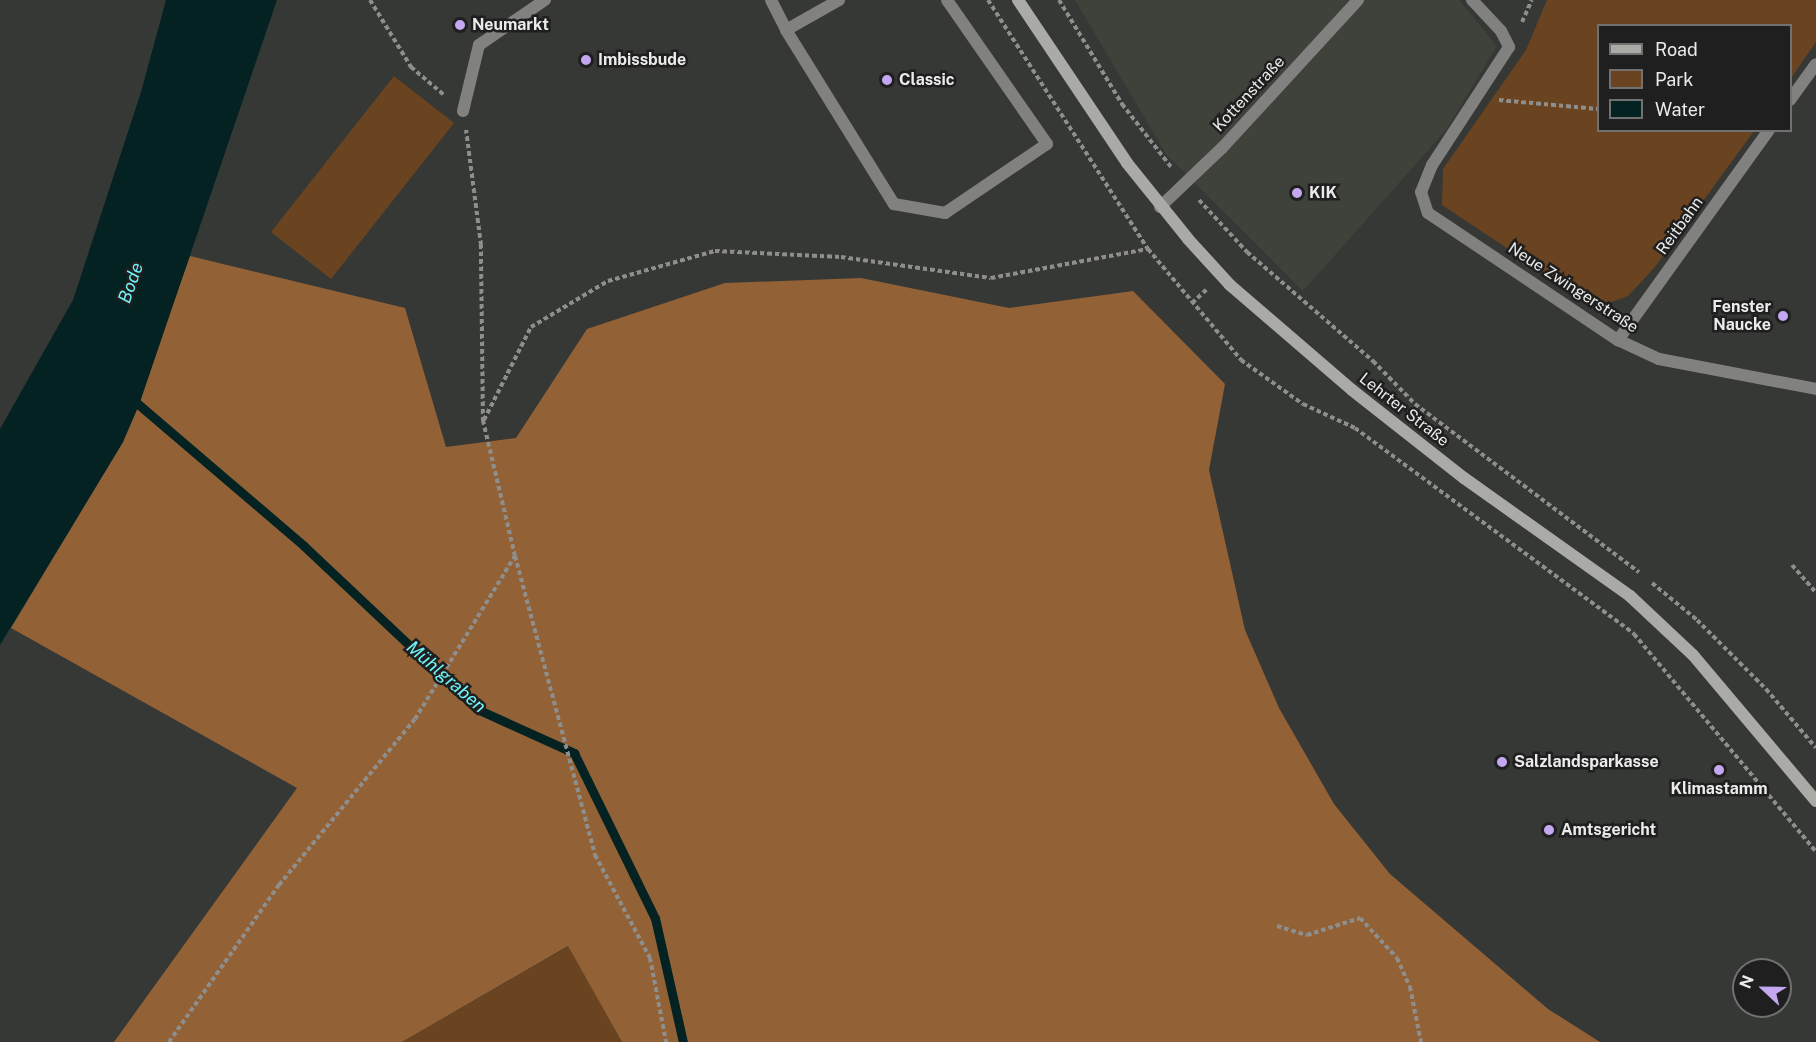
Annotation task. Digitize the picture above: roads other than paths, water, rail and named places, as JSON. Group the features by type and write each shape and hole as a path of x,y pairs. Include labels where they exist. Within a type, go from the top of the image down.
{"main road":[{"name":"Lehrter Straße","path":"1018,0 1082,99 1160,207 1230,285 1325,368 1464,478 1630,596 1694,655 1816,801"}],"street":[{"path":"463,111 479,45 545,0"},
{"path":"771,0 786,30 894,204 945,213 1047,144 947,0"},
{"path":"786,30 839,0"},
{"name":"Kottenstraße","path":"1160,207 1185,185 1358,0"},
{"name":"Neue Zwingerstraße","path":"1472,0 1501,31 1509,47 1478,99 1432,165 1421,192 1428,213 1618,340 1659,359 1816,389"},
{"path":"1792,99 1816,64"},
{"name":"Reitbahn","path":"1618,340 1768,132"}],"water":[{"name":"Bode","path":"166,0 277,0 139,405 123,442 0,645 0,429 73,300 141,92"}],"waterway":[{"name":"Mühlgraben","path":"131,398 304,546 477,709 574,753 655,918 683,1042"}],"place":[{"name":"Neumarkt","path":"460,25"},
{"name":"Imbissbude","path":"586,60"},
{"name":"Classic","path":"887,80"},
{"name":"KIK","path":"1297,193"},
{"name":"Fenster Naucke","path":"1783,316"},
{"name":"Salzlandsparkasse","path":"1502,762"},
{"name":"Klimastamm","path":"1719,770"},
{"name":"Amtsgericht","path":"1549,830"}]}
